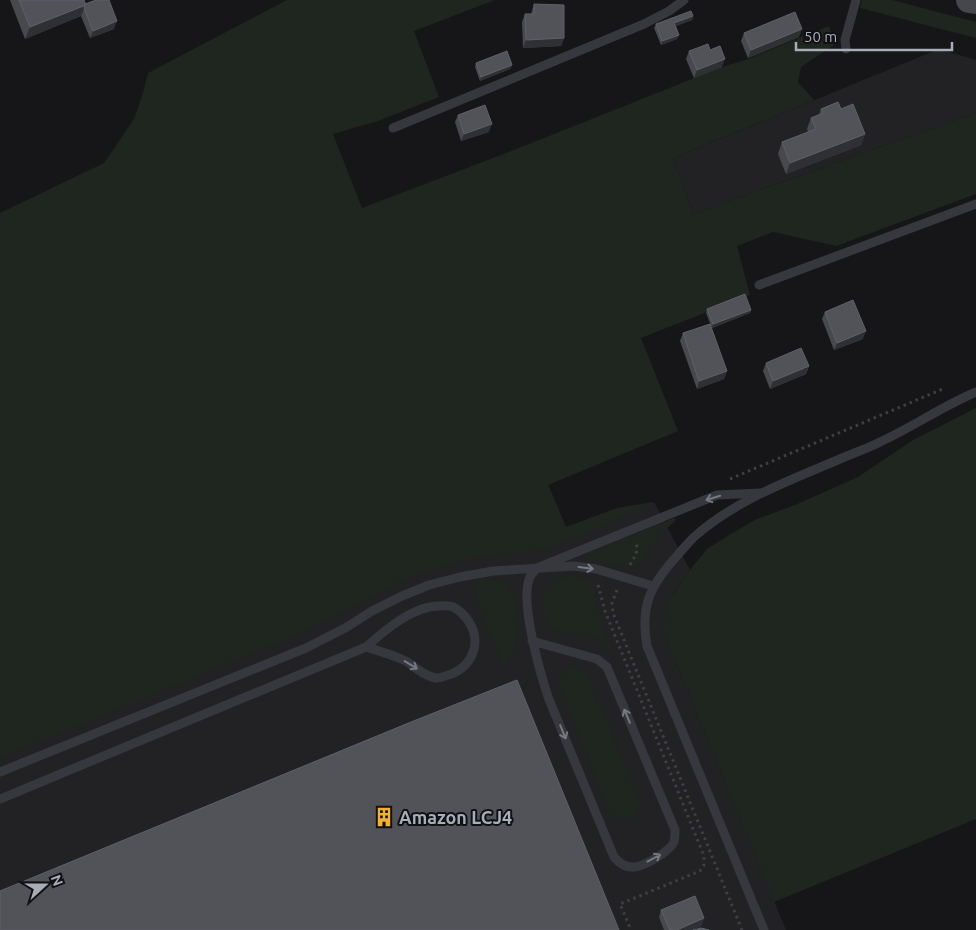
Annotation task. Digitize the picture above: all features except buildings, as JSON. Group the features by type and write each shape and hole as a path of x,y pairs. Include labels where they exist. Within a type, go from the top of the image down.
{"main road":[{"path":"969,0 976,1"}],"lane":[{"path":"393,128 644,24 670,11 684,0"},
{"path":"846,49 845,40 856,0"},
{"path":"759,285 976,204"},
{"path":"764,930 647,646 644,629 648,598 653,586 667,566 693,538 725,513 761,492 882,442 955,401 976,392"},
{"path":"532,641 596,659 607,667 675,830 675,841 668,851 634,868 621,864 614,857 545,687 532,641 527,591 530,577 537,568 717,495 761,492"},
{"path":"0,772 306,648 347,627 372,611 429,585 493,571 574,566 596,569 653,586"},
{"path":"0,800 366,647 412,613 435,606 452,606 464,615 473,628 475,637 475,647 469,661 459,670 445,677 436,678 405,661 366,647"}],"path":[{"path":"728,480 948,387"}],"shaded area":[{"path":"287,0 495,0 414,31 439,97 378,121 333,134 362,208 829,26 834,45 801,67 798,82 814,100 673,158 693,214 976,113 976,194 836,246 773,232 737,246 750,295 641,338 678,431 548,485 566,527 617,508 654,502 601,528 541,550 481,556 408,577 306,631 0,758 0,213 104,163 134,119 148,73"},
{"path":"862,0 892,0 976,22 976,38 860,8"},
{"path":"939,49 976,60 976,113 693,214 673,158"},
{"path":"976,408 976,819 774,902 667,641 664,622 670,599 707,549 729,535 757,519 795,505 858,477 913,440"},
{"path":"548,484 566,527 617,508 654,502 690,570 670,599 667,641 786,930 0,930 0,720"},
{"path":"674,518 676,520 658,537 643,559 635,565 630,567 581,558"},
{"path":"573,575 592,582 602,624 612,651 593,635 587,633 569,634 560,631 550,624 546,618 543,600 547,590 556,581"},
{"path":"483,579 504,583 509,587 513,592 518,607 518,641 511,657 503,665 472,590 476,583"},
{"path":"569,668 581,670 589,678 639,799 637,813 631,818 622,819 610,814 559,684 561,674"}],"place":[{"name":"Amazon LCJ4","path":"384,817"}]}
